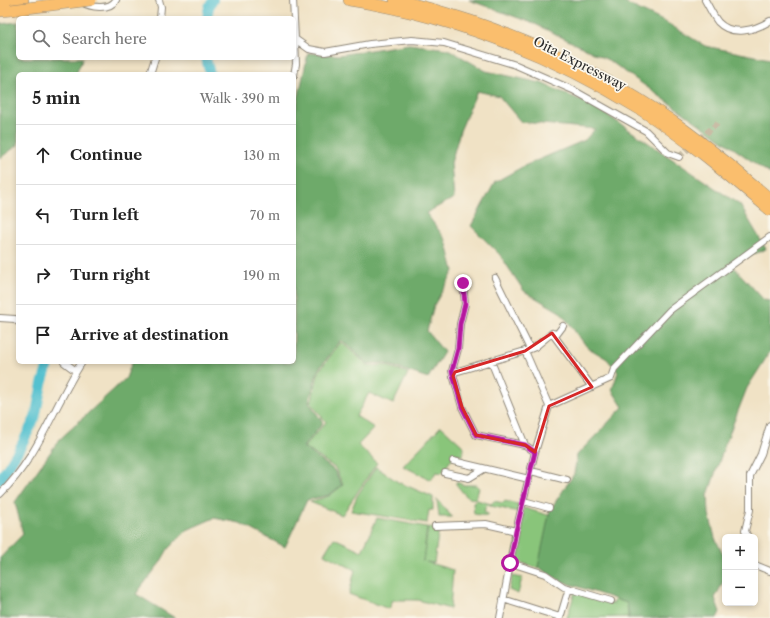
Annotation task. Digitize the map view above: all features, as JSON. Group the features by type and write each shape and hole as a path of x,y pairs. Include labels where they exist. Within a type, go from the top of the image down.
{"highway":[{"path":"0,3 12,6 91,0"},
{"name":"Oita Expressway","path":"349,0 401,10 485,35 537,55 576,74 642,111 672,132 734,179 770,210"},
{"name":"Oita Expressway","path":"395,0 447,13 533,44 580,66 612,83 678,124 770,199"}],"street":[{"path":"77,0 88,6 100,7 114,3 116,0"},
{"path":"159,0 161,7 160,16"},
{"path":"293,0 294,16"},
{"path":"705,0 718,22 727,28 747,31 770,21"},
{"path":"296,40 309,49 325,52 370,44 412,40 444,43 516,65 573,90 646,131 668,153 679,157"},
{"path":"151,72 154,60"},
{"path":"295,72 296,60"},
{"path":"549,406 611,378 614,369 670,310 770,237"},
{"path":"495,278 528,350 549,406 535,452 516,531 500,618"},
{"path":"463,283 465,304 460,324 458,349 452,371 462,407 476,435 525,445 535,452"},
{"path":"0,318 16,319"},
{"path":"453,376 455,372 535,347 552,333 557,334 563,326"},
{"path":"552,333 592,387"},
{"path":"490,362 525,445"},
{"path":"67,364 76,371"},
{"path":"0,494 30,457 81,364"},
{"path":"746,534 745,531 750,510 750,476 768,436 770,425"},
{"path":"453,462 529,479"},
{"path":"445,473 469,478 484,469"},
{"path":"531,471 567,480"},
{"path":"524,502 549,508"},
{"path":"435,526 486,524 516,531"},
{"path":"510,563 545,574 564,587 611,601"},
{"path":"758,566 770,571"},
{"path":"503,599 560,617 568,588"}],"highlighted area":[{"path":"552,333 592,387 549,406 535,452 525,445 476,435 462,407 453,376 455,372 525,351"}],"green space":[{"path":"469,0 619,0 667,23 705,46 770,59 770,174 610,61 535,24"},
{"path":"16,22 16,60 82,60 77,72 16,72 16,146 0,158 0,24"},
{"path":"409,44 448,49 486,71 541,83 594,106 740,205 766,249 731,264 764,300 770,301 770,352 747,388 724,447 708,495 709,514 715,538 722,553 722,584 715,598 720,612 717,618 627,618 629,617 627,603 561,581 538,567 550,510 574,474 577,455 623,407 612,390 618,372 607,359 587,347 560,312 524,291 500,255 471,226 495,182 524,166 585,140 595,129 521,122 499,96 477,91 460,131 451,163 454,198 426,213 446,240 454,271 434,305 427,331 444,352 428,378 383,363 368,364 341,340 318,370 309,402 323,423 303,447 334,470 342,485 329,495 307,500 285,547 240,523 214,518 187,530 168,549 160,563 136,594 175,618 0,618 0,558 23,534 15,502 59,440 126,378 131,364 296,364 296,109 308,53 339,55"},
{"path":"341,342 369,366 384,365 408,373 393,404 369,393 356,416 374,428 358,445 377,463 342,515 310,502 329,496 343,485 335,468 304,447 326,422 311,403 319,371"},
{"path":"441,426 463,446 463,456 455,454 442,473 436,472 431,480 403,466"},
{"path":"376,467 398,482 433,497 433,510 429,510 427,523 351,511 357,496"},
{"path":"456,482 464,485 477,485 479,488 476,498 473,499 467,497"},
{"path":"437,499 452,517 439,517"},
{"path":"477,500 491,504 494,501 503,503 505,501 521,505 519,512 486,505 484,512 488,514 487,516 474,514 473,503"},
{"path":"524,508 551,516 538,568 513,560"},
{"path":"377,518 427,527 423,561 428,527 439,528 434,563 426,562 453,570 450,609 418,600 393,600 389,609 349,594 355,570 324,554 334,538 362,551"},
{"path":"512,576 522,578 518,594 509,590"},
{"path":"575,592 613,604 615,599 627,603 628,617 567,618"}],"waterway":[{"path":"207,16 209,7 213,0"},
{"path":"206,60 210,72"},
{"path":"0,480 21,446 35,418 42,384 48,364"}],"tunnel":[{"path":"679,157 719,122"}],"route":[{"path":"463,283 465,304 460,324 458,349 452,371 462,407 476,435 525,445 535,452 510,563"}]}
